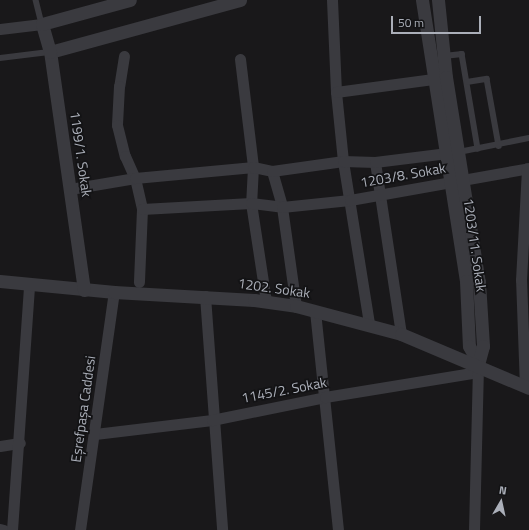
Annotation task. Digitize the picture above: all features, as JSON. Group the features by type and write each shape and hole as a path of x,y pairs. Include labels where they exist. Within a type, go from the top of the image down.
{"street":[{"path":"0,29 42,24 130,0"},
{"path":"50,52 240,0"},
{"path":"332,0 336,92 343,161 368,324"},
{"path":"422,0 433,79 451,153"},
{"path":"438,0 444,56 451,153"},
{"name":"1199/1. Sokak","path":"42,24 50,52 84,290"},
{"path":"124,56 119,86 117,125 125,156 135,178 142,209 139,282"},
{"path":"240,59 253,167 251,203 266,301"},
{"path":"336,92 433,79"},
{"path":"70,189 135,178 253,167 272,170 343,161 375,162 451,153"},
{"name":"1203/11. Sokak","path":"451,153 479,282 483,346 478,366"},
{"path":"375,162 401,334"},
{"path":"527,388 527,361 521,280 528,168"},
{"name":"1203/8. Sokak","path":"142,209 251,203 282,207 350,200 528,168"},
{"path":"272,170 282,207 296,306"},
{"name":"1202. Sokak","path":"0,281 84,290 204,296 266,301 296,306 401,334 527,388"},
{"path":"12,530 20,443 29,284"},
{"name":"Eşrefpaşa Caddesi","path":"80,530 95,434 114,292"},
{"path":"204,296 212,420 222,530"},
{"path":"315,311 338,530"},
{"path":"474,530 478,366"},
{"name":"1145/2. Sokak","path":"95,434 212,420 478,366"},
{"path":"0,446 20,443"},
{"path":"0,529 4,530"}],"lane":[{"path":"36,0 42,24"},
{"path":"0,58 50,52"},
{"path":"444,56 462,54 478,149"},
{"path":"467,82 487,79 499,146"},
{"path":"451,153 499,146 529,138"}]}
